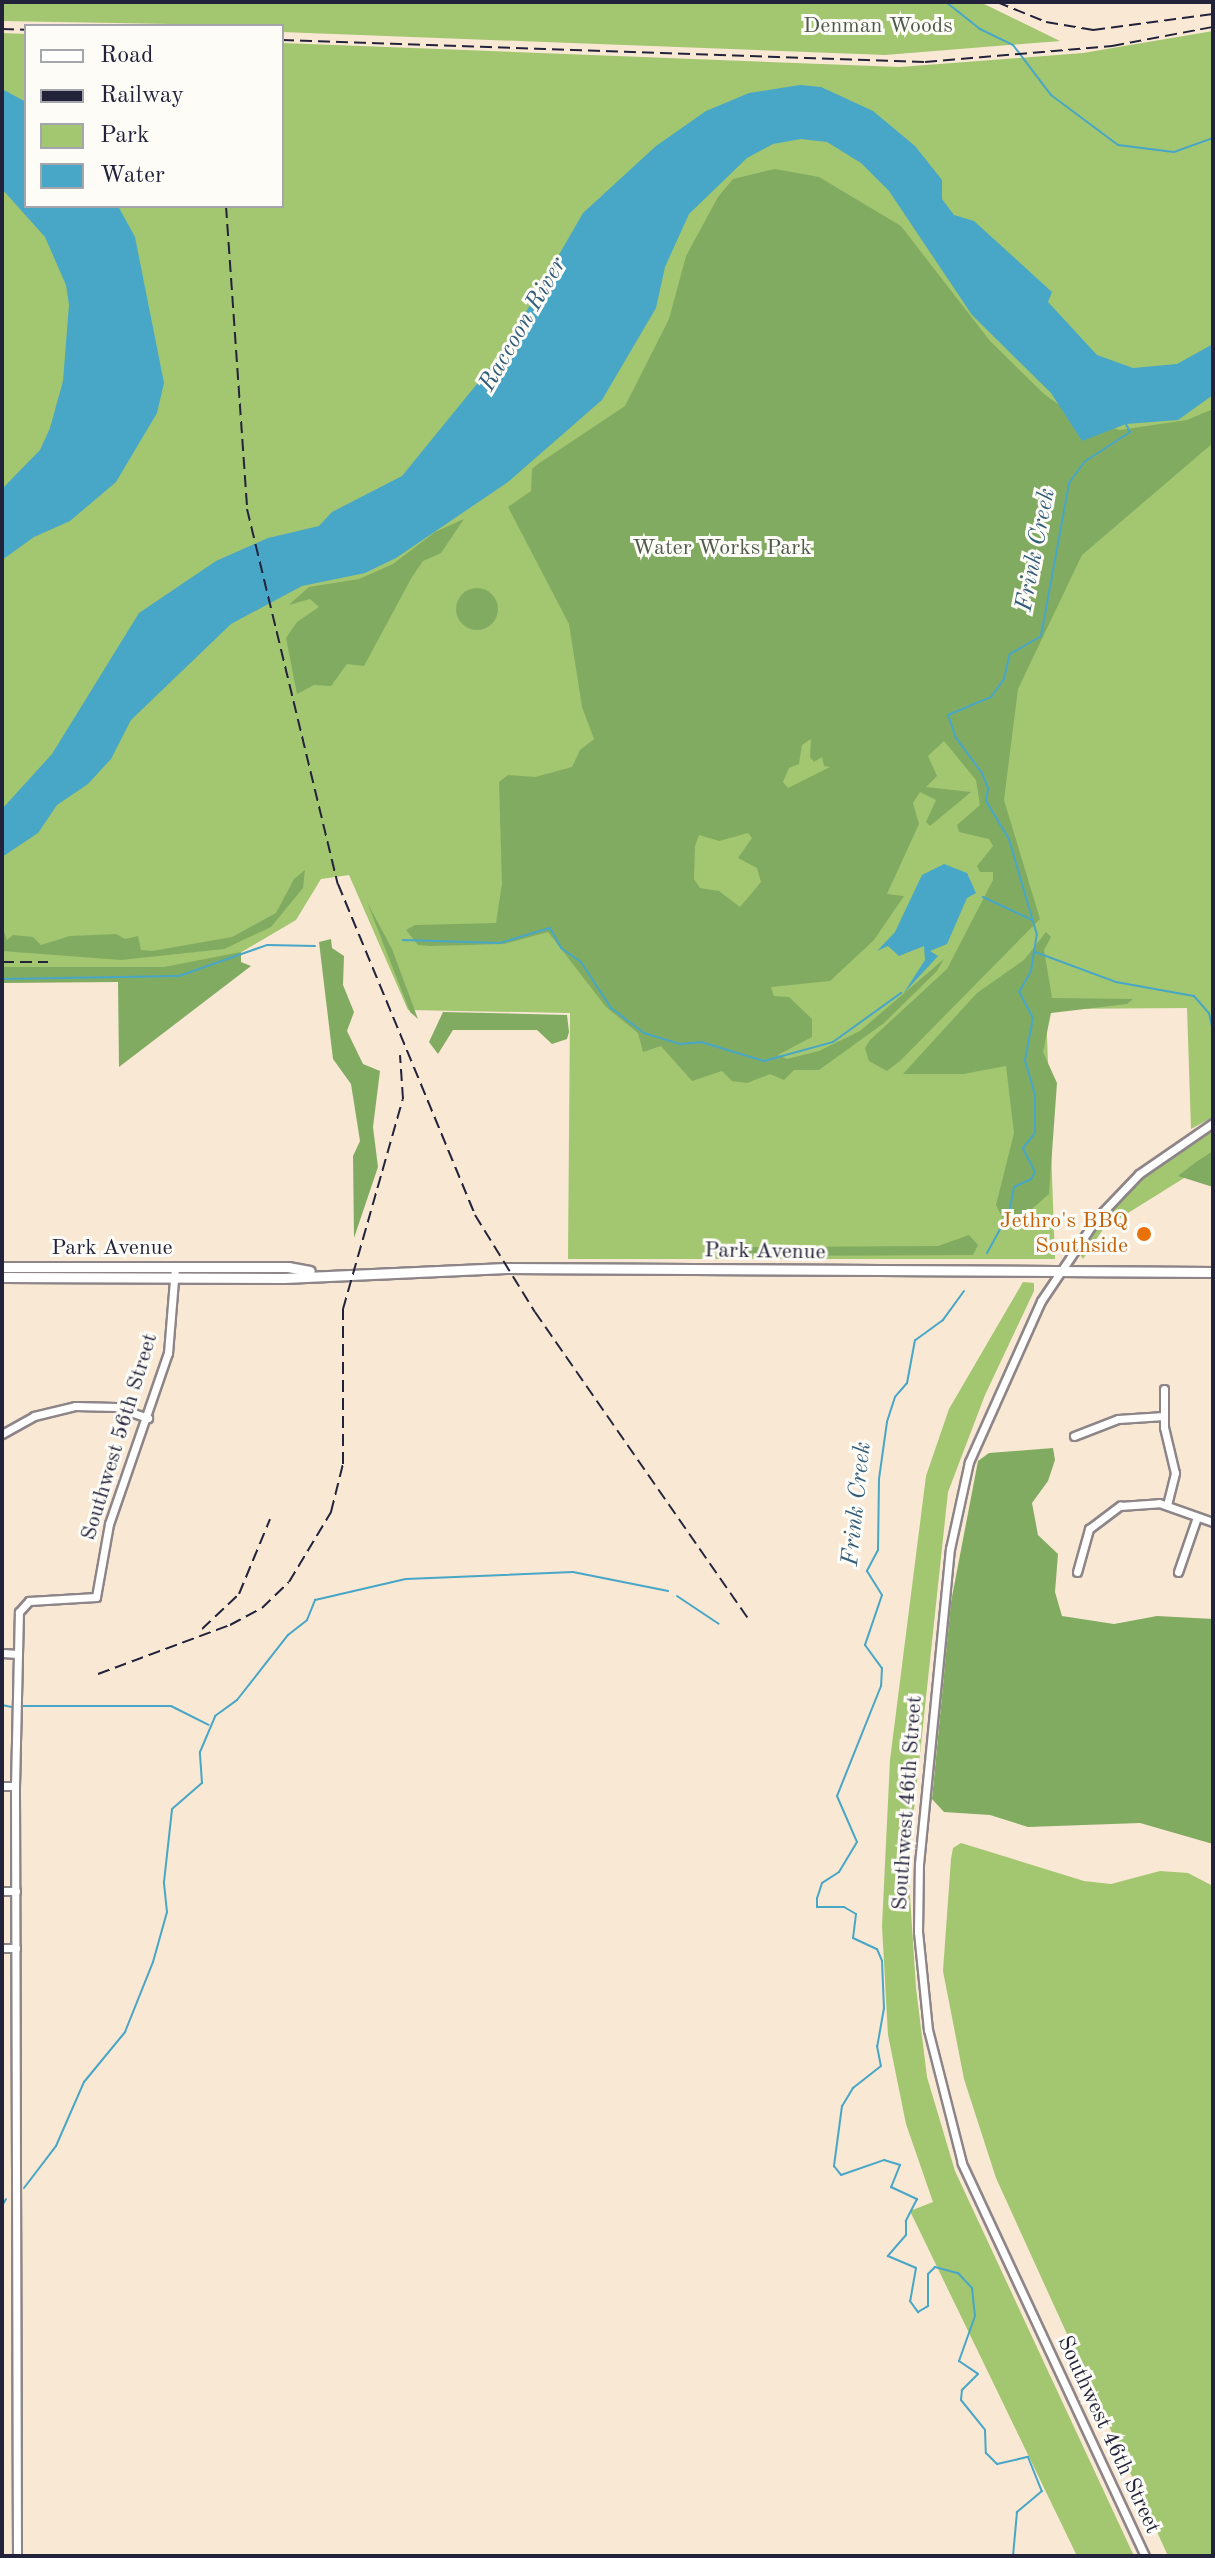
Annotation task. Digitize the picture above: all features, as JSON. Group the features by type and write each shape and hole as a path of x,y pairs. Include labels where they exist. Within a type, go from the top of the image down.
{"main road":[{"name":"Park Avenue","path":"2,1267 284,1278 317,1273 506,1268 1213,1272"},
{"name":"Park Avenue","path":"2,1277 175,1272"}],"street":[{"name":"Southwest 46th Street","path":"1145,2556 962,2163 935,2071 919,1947 921,1832 959,1497 978,1439 1059,1271 1125,1186 1213,1123"},
{"name":"Southwest 56th Street","path":"17,2556 15,1786 18,1654 23,1603 96,1597 109,1524 168,1353 175,1272"},
{"path":"1164,1389 1164,1416 1175,1473 1167,1505"},
{"path":"2,1434 34,1416 75,1406 116,1407 148,1418"},
{"path":"1074,1436 1118,1419 1164,1416"},
{"path":"1077,1572 1085,1535 1102,1515 1132,1502 1167,1505 1213,1522"},
{"path":"1178,1572 1197,1517"},
{"path":"2,1653 18,1654"},
{"path":"2,1786 15,1786"},
{"path":"2,1891 16,1891"},
{"path":"2,1948 16,1948"}],"green space":[{"name":"Denman Woods","path":"2,2 980,2 1060,41 885,55 284,32 284,24 2,21"},
{"name":"Water Works Park","path":"1213,31 1213,1117 1191,1129 1187,1008 1046,1009 1055,1259 568,1259 570,1013 408,1010 349,875 321,879 296,920 223,963 191,968 2,969 2,33 24,34 24,208 284,208 284,43 900,67 1083,53"},
{"path":"775,169 819,177 901,226 990,341 1044,394 1076,417 1120,430 1187,420 1213,409 1213,443 1082,555 1018,689 1004,800 1040,919 887,1071 869,1061 865,1048 947,969 993,880 993,872 980,872 977,866 993,846 989,839 959,832 957,825 980,805 976,780 944,741 928,756 937,776 926,787 971,792 930,826 926,822 936,800 920,792 913,803 919,824 887,894 904,896 874,940 830,981 771,987 774,996 789,997 812,1019 812,1037 778,1055 787,1059 819,1051 860,1031 944,959 937,971 884,1023 819,1070 794,1070 784,1080 770,1074 747,1083 732,1081 722,1071 692,1081 661,1046 643,1052 638,1033 606,1007 548,932 504,944 431,946 418,945 406,930 415,925 496,923 502,884 499,782 508,775 535,777 572,767 580,750 594,739 582,707 569,624 508,507 531,491 532,469 625,406 669,319 686,256 718,197 733,179","holes":["811,739 810,757 814,762 822,757 824,766 830,767 788,788 783,782 789,768 799,764 802,745","748,833 752,838 738,858 757,868 761,882 740,907 719,891 700,888 694,879 695,846 699,835 719,841"]},
{"path":"464,519 441,553 423,561 412,577 364,666 347,664 331,686 314,685 297,694 286,638 297,622 319,607 310,599 289,605 309,587 359,579 393,564 435,532"},
{"path":"477,588 492,594 498,609 492,624 477,630 462,624 456,609 462,594"},
{"path":"305,870 303,888 271,927 224,949 121,960 2,951 2,926 7,940 13,935 33,937 41,945 70,936 116,934 125,939 138,936 141,950 152,951 232,937 276,913 294,879"},
{"path":"367,902 392,949 418,1019 410,1012"},
{"path":"1046,932 1051,937 1044,950 1052,998 1133,999 1127,1004 1051,1013 1043,1052 1057,1083 1049,1194 1015,1224 1003,1219 996,1205 1014,1133 1006,1066 963,1074 903,1074 977,993 1024,960"},
{"path":"331,939 332,948 344,956 343,985 354,1012 347,1031 363,1064 380,1071 373,1127 378,1167 354,1238 353,1156 360,1141 351,1084 333,1059 319,942"},
{"path":"241,952 241,962 251,966 119,1067 118,982 2,983 2,967 164,967"},
{"path":"443,1012 567,1015 569,1032 567,1039 552,1044 537,1030 453,1030 438,1054 429,1042"},
{"path":"1213,1129 1213,1160 1104,1228 1083,1259 1079,1253 1101,1219 1141,1178"},
{"path":"1213,1151 1213,1187 1178,1176 1196,1162"},
{"path":"969,1235 978,1245 973,1255 748,1256 742,1247 938,1246"},
{"path":"1023,1282 1034,1283 1034,1291 985,1395 948,1492 908,1866 916,1988 927,2077 955,2171 1134,2556 1077,2556 910,2211 933,2202 906,2124 888,2035 882,1926 890,1760 926,1476 949,1409"},
{"path":"1053,1448 1055,1460 1048,1481 1032,1503 1038,1535 1058,1554 1055,1592 1062,1616 1114,1624 1157,1616 1213,1619 1213,1844 1140,1823 1028,1827 990,1815 944,1812 932,1799 951,1602 978,1461 989,1453"},
{"path":"961,1843 1084,1881 1111,1884 1160,1871 1188,1873 1213,1886 1213,2556 1168,2556 996,2178 964,2079 943,1971 951,1859 953,1848"}],"water":[{"name":"Raccoon River","path":"800,85 821,87 873,111 915,146 942,180 942,199 954,215 974,221 1052,292 1048,302 1097,355 1133,368 1177,364 1213,344 1213,395 1178,420 1126,424 1082,441 1051,393 972,315 889,191 861,163 827,142 801,139 773,144 747,158 689,214 665,267 656,308 602,400 508,482 396,558 365,573 302,586 231,624 131,720 111,759 88,784 57,805 38,833 2,857 2,809 52,754 139,613 216,561 268,538 319,526 332,512 402,476 503,352 583,213 656,146 706,111 749,93"},
{"path":"2,89 24,101 24,208 119,208 135,237 164,383 157,413 116,482 70,521 34,537 2,560 2,489 40,450 50,428 63,381 69,305 66,285 45,237 2,189"},
{"path":"944,864 967,873 976,893 967,898 947,944 930,951 938,956 903,994 925,960 924,946 899,956 888,946 877,951 895,932 922,875"}],"waterway":[{"path":"946,2 980,29 1013,45 1051,95 1118,145 1174,152 1213,138"},
{"name":"Frink Creek","path":"987,1253 1009,1213 1014,1187 1031,1179 1035,1172 1023,1148 1035,1133 1035,1095 1025,1060 1033,1018 1019,992 1031,971 1037,935 1009,839 986,801 988,788 982,773 956,738 948,715 991,697 1004,679 1010,654 1041,636 1069,483 1084,462 1130,432 1126,424"},
{"path":"983,897 1032,920"},
{"path":"403,940 500,943 550,928 561,948 581,962 611,1008 644,1033 680,1044 701,1042 764,1061 833,1042 901,993"},
{"path":"2,979 179,976 267,945 315,946"},
{"path":"1035,952 1116,982 1194,996 1209,1013 1213,1030"},
{"name":"Frink Creek","path":"964,1291 943,1320 915,1340 907,1383 895,1397 887,1422 879,1479 878,1550 867,1571 882,1595 865,1645 882,1668 881,1686 837,1796 857,1842 839,1872 822,1883 817,1907 844,1907 856,1914 853,1938 877,1949 882,1961 884,2008 877,2046 881,2066 853,2088 842,2106 834,2166 841,2175 884,2160 900,2165 891,2187 917,2199 906,2221 906,2235 888,2256 916,2268 910,2301 918,2312 928,2306 928,2274 935,2267 958,2273 972,2288 975,2316 959,2361 978,2374 962,2390 961,2400 985,2430 986,2453 997,2464 1028,2457 1042,2491 1017,2512 1013,2556"},
{"path":"24,2188 56,2146 84,2082 125,2032 153,1962 167,1912 164,1882 172,1809 202,1783 200,1752 215,1716 237,1700 288,1635 307,1620 315,1600 406,1579 573,1572 668,1591"},
{"path":"677,1596 719,1624"},
{"path":"2,1705 12,1707"},
{"path":"22,1706 171,1706 209,1725"},
{"path":"2,2206 6,2199"}],"railway":[{"path":"997,2 1046,22 1093,30 1213,14"},
{"path":"284,40 925,62 1112,46 1213,27"},
{"path":"2,29 24,30"},
{"path":"226,208 247,509 338,884 475,1215 535,1312 748,1618"},
{"path":"2,962 48,962"},
{"path":"98,1674 230,1625 262,1608 289,1582 331,1512 343,1464 343,1309 403,1099 400,1055"},
{"path":"202,1629 239,1594 270,1519"}],"place":[{"name":"Jethro's BBQ Southside","path":"1144,1234"}]}
